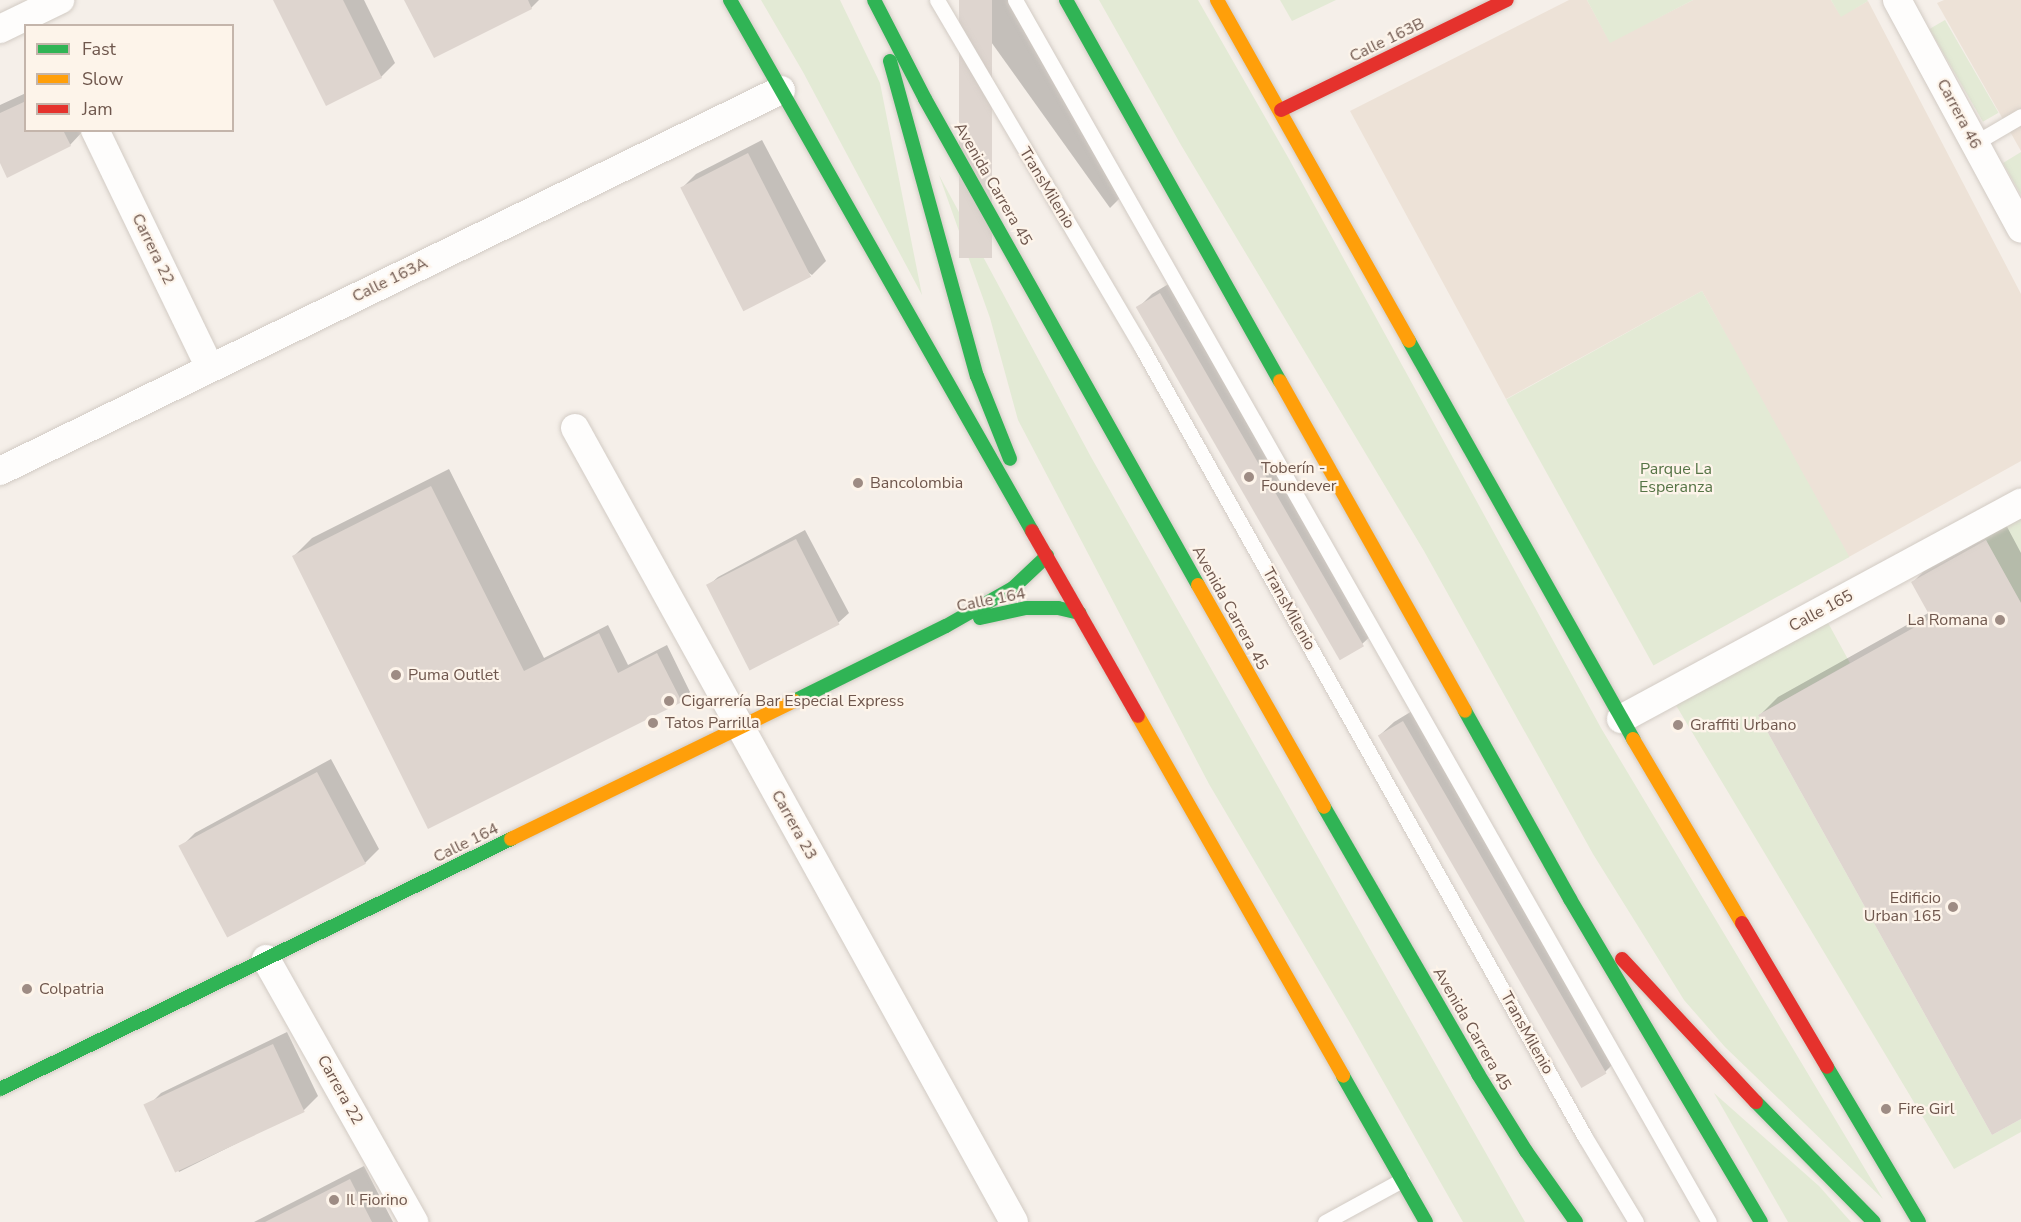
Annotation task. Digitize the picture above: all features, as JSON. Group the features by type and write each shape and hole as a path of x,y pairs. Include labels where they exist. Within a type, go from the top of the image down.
{"main road":[{"path":"730,0 1426,1222"},
{"path":"868,0 895,78 930,216 977,376 1047,556"},
{"name":"Avenida Carrera 45","path":"874,0 925,99 1286,741 1479,1074 1526,1151 1576,1222"},
{"path":"1066,0 1570,899 1761,1222"},
{"path":"1217,0 1281,110 1621,719 1919,1222"},
{"name":"Calle 163B","path":"1281,110 1507,0"},
{"name":"Calle 164","path":"0,1089 946,626 1013,588 1047,556"},
{"name":"Calle 164","path":"946,626 1026,608 1058,608 1079,613"},
{"path":"1570,899 1662,1005 1874,1222"}],"street":[{"name":"Carrera 46","path":"1897,0 2021,228"},
{"path":"0,29 43,9"},
{"name":"Calle 163A","path":"0,471 781,90"},
{"name":"Carrera 22","path":"96,132 210,368"},
{"name":"Carrera 23","path":"575,428 1014,1222"},
{"name":"Calle 165","path":"1621,719 2021,503"},
{"name":"Carrera 22","path":"266,959 414,1222"}],"lane":[{"name":"TransMilenio","path":"937,0 1142,348 1635,1222"},
{"path":"1015,0 1635,1096 1709,1222"},
{"path":"1975,143 2021,117"},
{"path":"1325,1222 1402,1180"}],"shaded area":[{"path":"1569,0 1587,0 1610,42 1693,0 1831,0 1841,16 1868,1 2021,294 2021,461 1847,558 1702,291 1506,399 1350,111"},
{"path":"1944,0 2021,0 2021,151 1937,3"}],"green space":[{"path":"761,0 840,0 880,83 922,295 803,72"},
{"path":"1099,0 1198,0 1289,159 1601,728 1883,1199 1725,1047 1684,1000 1593,854 1424,551 1181,145"},
{"path":"1280,0 1336,0 1292,21"},
{"path":"1587,0 1693,0 1610,43"},
{"path":"1831,0 1867,0 1868,1 1841,17"},
{"path":"1945,20 1998,113 1983,122 1929,29"},
{"path":"2021,152 2021,195 2003,163"},
{"path":"939,175 1091,457 1525,1222 1463,1222 1350,1023 1209,784 1018,420 990,318"},
{"name":"Parque La Esperanza","path":"1702,291 1849,557 1653,665 1506,400"},
{"path":"2021,510 2021,603 1981,532"},
{"path":"1827,621 1850,663 1758,715 1992,1135 2021,1119 2021,1132 1954,1169 1674,702"},
{"path":"1714,1093 1819,1186 1851,1222 1788,1222"}],"building":[{"path":"273,0 343,0 382,78 326,106"},
{"path":"404,0 528,0 532,9 434,58"},
{"path":"959,0 992,0 992,258 959,258"},
{"path":"24,102 24,132 64,132 71,146 7,178 0,163 0,113"},
{"path":"748,153 811,277 743,311 680,188"},
{"name":"Toberín - Foundever","path":"1160,293 1364,646 1340,660 1136,307"},
{"path":"431,486 524,671 599,633 618,673 657,653 682,702 428,829 292,556"},
{"path":"796,539 840,625 750,670 706,585"},
{"name":"Edificio Urban 165","path":"1986,540 2021,603 2021,1119 1992,1135 1758,715 1931,618 1911,582"},
{"path":"1403,721 1606,1073 1581,1088 1378,736"},
{"path":"317,772 366,864 227,938 178,846"},
{"path":"273,1044 305,1112 175,1172 143,1104"},
{"name":"Il Fiorino","path":"350,1179 372,1222 265,1222"}],"traffic: fast":[{"path":"730,0 1032,531"},
{"path":"874,0 925,99 1198,585"},
{"path":"1066,0 1280,381"},
{"path":"890,61 977,376 1010,459"},
{"path":"1409,341 1633,739"},
{"path":"794,701 946,626 1013,588 1047,556"},
{"path":"980,618 1026,608 1058,608 1079,613"},
{"path":"1465,711 1570,899 1761,1222"},
{"path":"1324,807 1478,1074 1526,1151 1576,1222"},
{"path":"0,1089 511,839"},
{"path":"1827,1067 1919,1222"},
{"path":"1343,1076 1426,1222"},
{"path":"1756,1102 1874,1222"}],"traffic: slow":[{"path":"1217,0 1409,341"},
{"path":"1280,381 1465,711"},
{"path":"1198,585 1324,807"},
{"path":"511,839 794,701"},
{"path":"1138,716 1343,1076"},
{"path":"1633,739 1742,923"}],"traffic: jam":[{"path":"1281,110 1507,0"},
{"path":"1032,531 1138,716"},
{"path":"1742,923 1827,1067"},
{"path":"1622,959 1756,1102"}],"place":[{"name":"Toberín - Foundever","path":"1249,477"},
{"name":"Bancolombia","path":"858,483"},
{"name":"La Romana","path":"2000,620"},
{"name":"Puma Outlet","path":"396,675"},
{"name":"Cigarrería Bar Especial Express","path":"669,701"},
{"name":"Tatos Parrilla","path":"653,723"},
{"name":"Graffiti Urbano","path":"1678,725"},
{"name":"Edificio Urban 165","path":"1953,907"},
{"name":"Colpatria","path":"27,989"},
{"name":"Fire Girl","path":"1886,1109"},
{"name":"Il Fiorino","path":"334,1200"}]}
